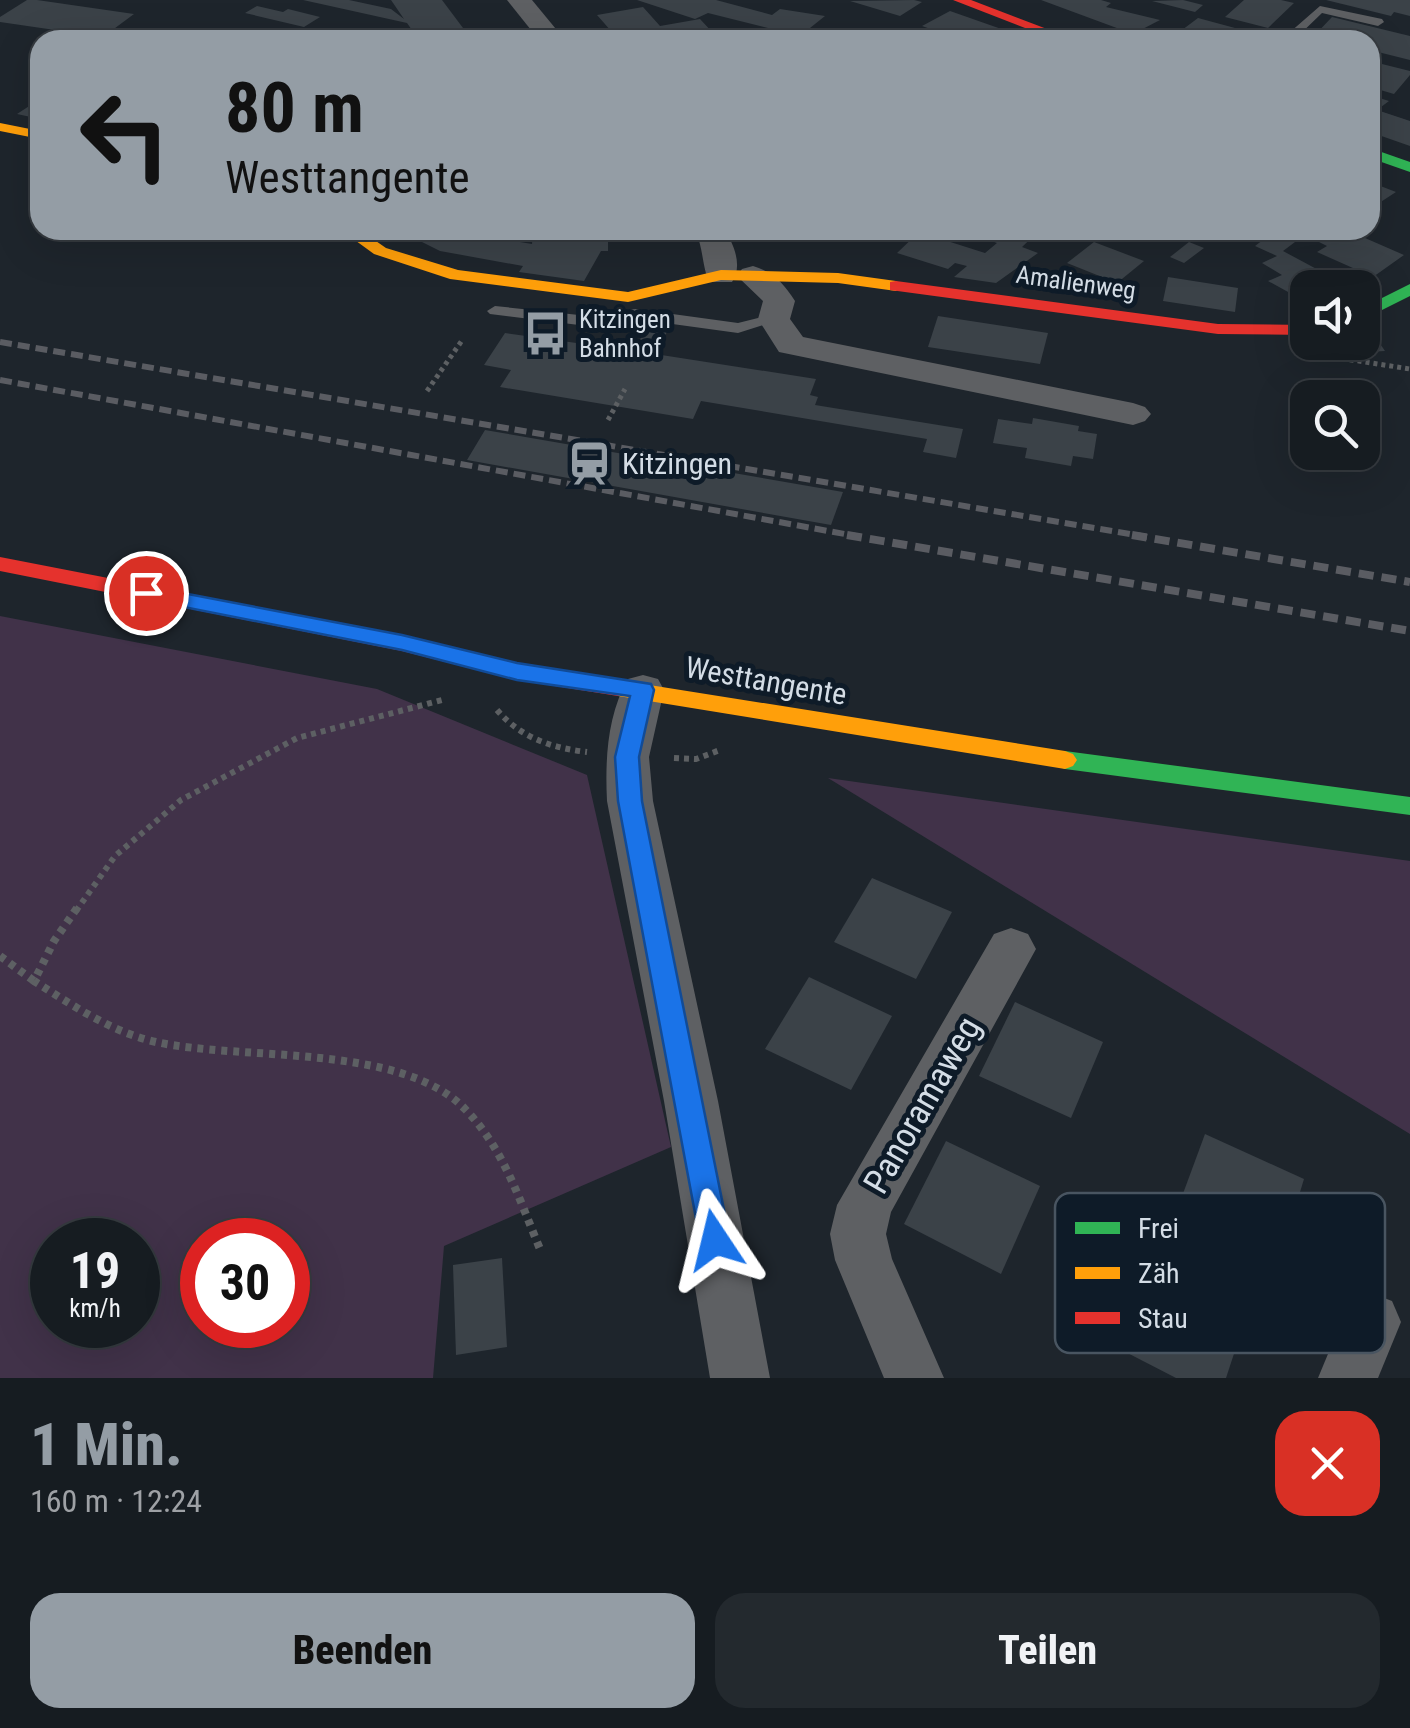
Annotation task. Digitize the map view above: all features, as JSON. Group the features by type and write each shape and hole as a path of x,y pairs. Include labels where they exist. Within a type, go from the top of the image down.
{"street":[{"path":"519,0 544,30"},
{"path":"959,0 1042,30"},
{"path":"0,126 30,133"},
{"path":"1380,156 1410,167"},
{"name":"Amalienweg","path":"364,240 410,263 456,275 517,283 624,306 737,276 838,278 1218,329 1290,330"},
{"path":"716,240 737,276 770,288 779,301 774,319 791,345 1132,414"},
{"path":"1380,305 1410,290"},
{"name":"Westtangente","path":"0,564 402,643 517,672 1020,754 1410,806"},
{"path":"643,690 627,757 630,801 691,1101 740,1378"},
{"name":"Panoramaweg","path":"914,1378 864,1260 858,1234 864,1205 1011,949"},
{"path":"1348,1378 1358,1353"}],"lane":[{"path":"1297,30 1320,8 1378,22"},
{"path":"517,283 495,311 579,320 624,306 738,328 774,319"}],"path":[{"path":"428,390 463,338"},
{"path":"608,420 625,389"},
{"path":"34,980 54,940 115,856 181,800 297,738 464,694 517,672"},
{"path":"0,956 98,1022 156,1042 367,1065 422,1082 462,1106 490,1136 540,1248"}],"shaded area":[{"path":"0,616 377,689 587,775 671,1147 444,1246 433,1378 0,1378"},
{"path":"828,778 1410,861 1410,1134"}],"building":[{"path":"27,0 134,14 112,30 55,30 0,22 0,17"},
{"path":"303,0 349,0 391,9 404,19 391,0 442,0 464,30 412,30 407,23"},
{"path":"637,0 716,0 772,15 780,9 825,16 808,30 776,30 708,13 695,19"},
{"path":"1041,0 1101,0 1111,3 1106,7 1160,20 1141,30 1122,30"},
{"path":"1183,0 1203,5 1195,12 1152,1"},
{"path":"1244,0 1294,3 1268,28 1225,17"},
{"path":"1326,0 1410,0 1410,16 1394,12 1391,16"},
{"path":"850,1 922,2 900,16"},
{"path":"257,6 320,17 304,27 245,13"},
{"path":"643,7 660,26 700,19 710,30 610,30 597,15"},
{"path":"950,11 1003,30 933,30 922,26"},
{"path":"1332,17 1410,36 1410,60 1380,52 1380,30 1320,30"},
{"path":"1198,18 1243,30 1182,30"},
{"path":"1380,64 1410,71 1394,94 1380,90"},
{"path":"30,106 30,117 17,114"},
{"path":"1380,111 1410,121 1410,146 1380,136"},
{"path":"1380,186 1396,192 1380,202"},
{"path":"418,240 508,240 532,244 532,240 608,240 608,251 601,251 584,281 519,272 523,266 440,251"},
{"path":"911,240 944,240 985,253 997,243 989,240 1029,240 1022,247 1038,253 996,283 954,277 967,266 955,263 948,269 897,253"},
{"path":"1263,240 1290,240 1295,242 1283,251 1318,270 1290,270 1290,293 1268,281 1282,275 1262,263 1277,256 1255,246"},
{"path":"1315,240 1370,240 1404,255 1380,272 1357,270 1317,252 1327,246"},
{"path":"1094,242 1144,261 1117,283 1067,263"},
{"path":"1189,242 1204,248 1184,263 1170,257"},
{"path":"1168,277 1238,288 1235,312 1163,301"},
{"path":"938,316 1048,333 1040,364 928,347"},
{"path":"646,328 667,332 655,354 816,379 810,395 818,397 815,405 963,429 956,458 923,452 927,439 701,401 693,419 500,387 511,370 484,365 505,333 634,351"},
{"path":"1033,418 1079,426 1078,431 1097,434 1093,459 1073,456 1071,466 1025,458 1027,448 993,443 998,419 1032,424"},
{"path":"485,430 843,492 831,525 467,460"},
{"path":"872,878 952,912 916,979 834,942"},
{"path":"809,977 892,1016 851,1090 765,1049"},
{"path":"1015,1002 1103,1042 1071,1118 979,1076"},
{"path":"1205,1134 1304,1179 1300,1193 1183,1193"},
{"path":"946,1141 1040,1186 1001,1274 904,1224"},
{"path":"502,1258 507,1347 456,1355 453,1265"},
{"path":"1128,1353 1234,1353 1226,1378 1176,1378"}],"railway":[{"path":"0,342 1147,537"},
{"path":"0,380 861,537"},
{"path":"847,535 1410,631"},
{"path":"1132,535 1410,582"}],"traffic: fast":[{"path":"1380,156 1410,167"},
{"path":"1380,305 1410,289"},
{"path":"1065,760 1410,806"}],"traffic: slow":[{"path":"0,127 30,133"},
{"path":"364,240 380,251 456,275 628,297 721,275 838,278 896,286"},
{"path":"618,688 1065,760"}],"traffic: jam":[{"path":"959,0 1042,30"},
{"path":"896,286 1218,329 1290,330"},
{"path":"0,564 402,643 517,672 618,688"}],"place":[{"name":"Kitzingen Bahnhof","path":"546,333"},
{"name":"Kitzingen","path":"589,464"}],"route":[{"path":"146,593 402,643 517,672 643,690 627,757 630,801 715,1240"}]}
